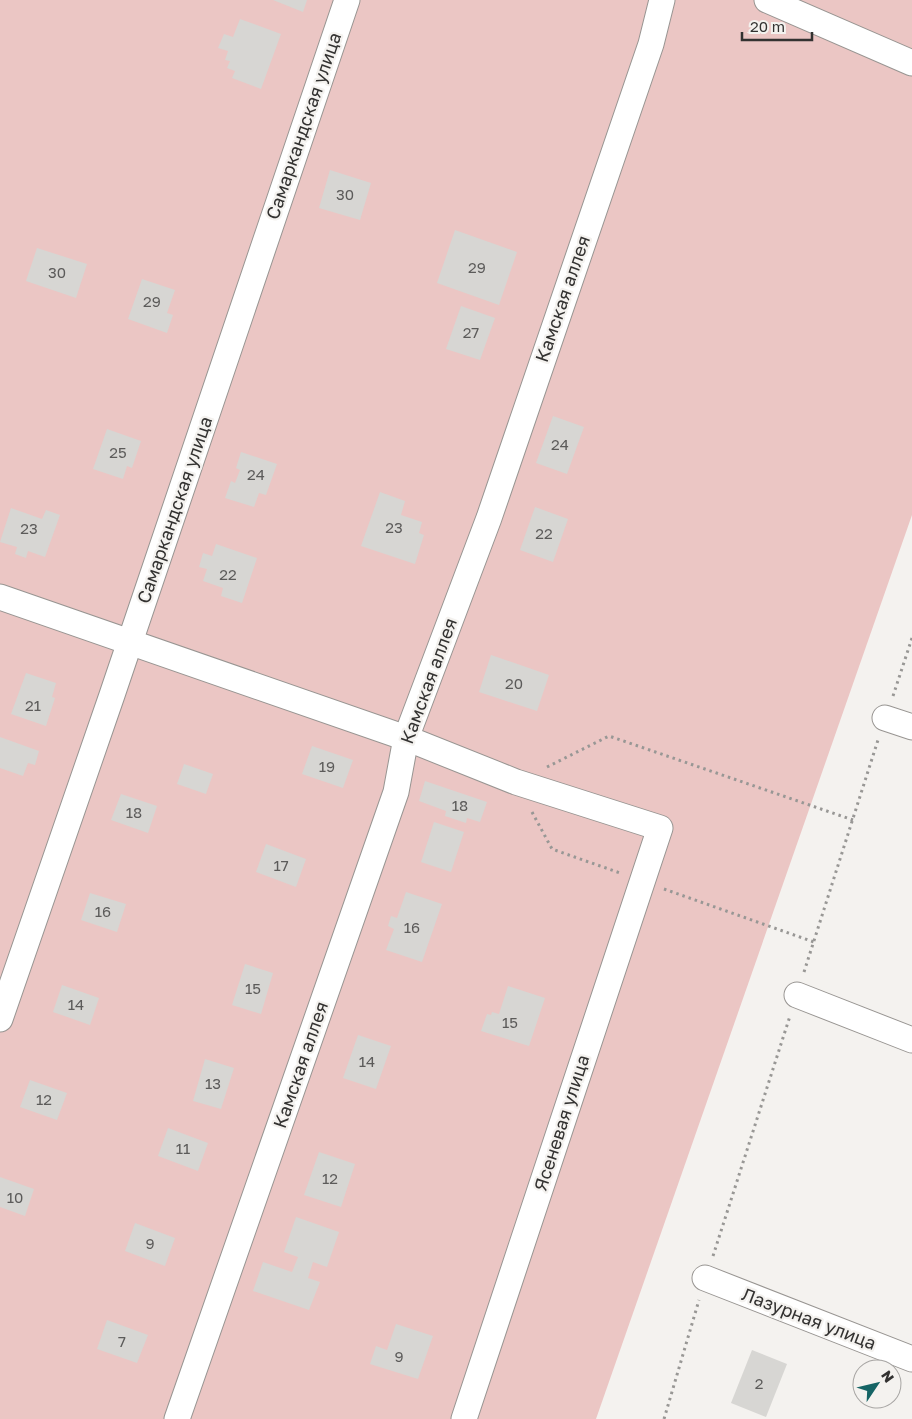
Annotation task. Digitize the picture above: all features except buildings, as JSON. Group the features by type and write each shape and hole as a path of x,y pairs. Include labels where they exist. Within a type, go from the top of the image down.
{"street":[{"name":"Самаркандская улица","path":"0,1019 130,642 346,0"},
{"name":"Камская аллея","path":"177,1419 396,792 406,738 489,518 651,44 662,0"},
{"path":"767,0 912,63"},
{"path":"0,597 406,738 516,782"},
{"path":"885,718 912,727"},
{"name":"Ясеневая улица","path":"464,1419 660,828 516,782"},
{"path":"797,995 912,1040"},
{"name":"Лазурная улица","path":"705,1278 912,1359"}],"path":[{"path":"664,1419 705,1278 912,638"},
{"path":"516,782 609,736 852,820"}],"shaded area":[{"path":"0,0 912,0 912,515 596,1419 0,1419"}]}
